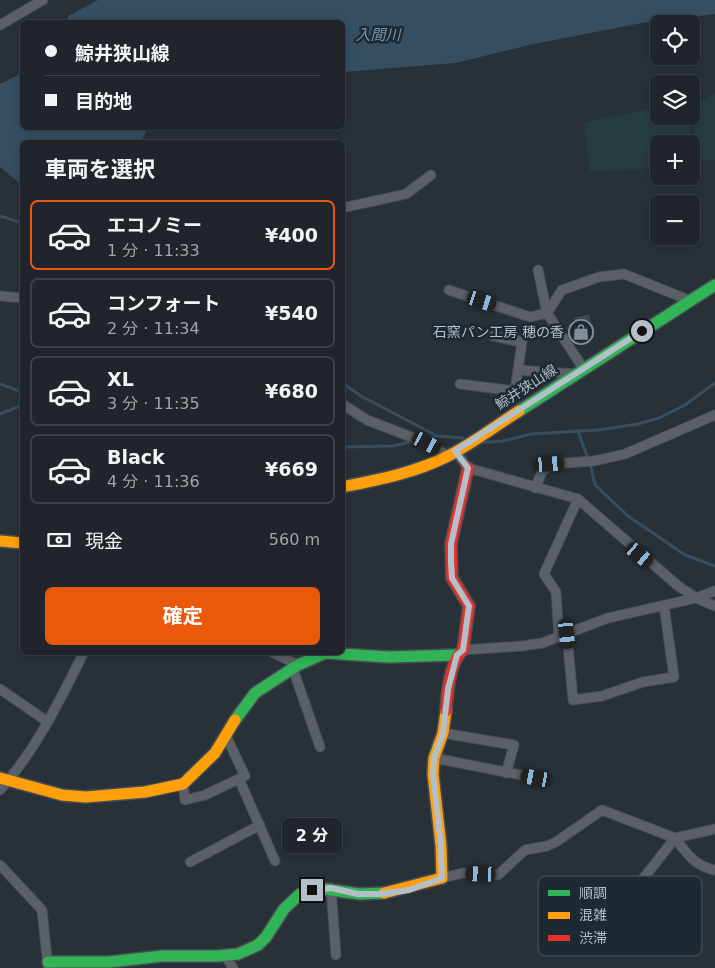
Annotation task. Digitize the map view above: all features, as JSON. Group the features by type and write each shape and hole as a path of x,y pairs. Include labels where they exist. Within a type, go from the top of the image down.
{"street":[{"path":"0,25 44,0"},
{"path":"345,207 406,194 431,175"},
{"path":"518,370 579,371 547,313 538,270"},
{"path":"449,290 530,317 547,313 562,290 599,277 624,274 691,301"},
{"name":"鯨井狭山線","path":"345,486 397,476 418,469 451,453 715,286"},
{"path":"0,296 20,298"},
{"path":"460,384 514,391 522,342 493,336"},
{"path":"345,406 367,420 451,453 468,468 578,499 640,555 677,585 696,598 715,606"},
{"path":"535,488 542,472 550,464 594,461 625,454 715,415"},
{"path":"442,878 441,846 433,774 434,758 443,733 448,689 460,652 469,606 452,578 451,562 451,544 468,468"},
{"path":"578,499 544,574 556,592 573,700 602,696 643,682 674,677 664,606"},
{"path":"0,541 20,543"},
{"path":"345,654 389,657 542,643 608,618 696,598 715,591"},
{"path":"0,790 5,779 48,722 82,655"},
{"path":"277,655 296,667 320,747"},
{"path":"5,779 62,795 86,797 145,792 183,784 216,753 225,734 255,693 296,667 320,655"},
{"path":"0,689 48,722"},
{"path":"443,733 514,746 506,773"},
{"path":"183,784 186,800 205,795 245,776 225,734"},
{"path":"434,758 536,778"},
{"path":"239,779 275,861"},
{"path":"0,864 42,910 48,965 109,962 161,956 226,957 248,951 260,944 280,913 295,895 312,890 331,888 358,894 380,894 409,890 442,878 463,874 498,875 525,850 547,846 556,842 602,810 675,838 692,860 705,868 715,870"},
{"path":"190,862 260,825"},
{"path":"645,876 675,838 715,829"},
{"path":"331,888 336,955"},
{"path":"226,957 233,968"}],"green space":[{"path":"715,94 715,160 700,162 700,135 695,135 694,125 700,125 700,101"},
{"path":"650,110 650,125 689,125 690,135 650,135 650,168 590,171 584,124 588,121"}],"water":[{"name":"入間川","path":"98,0 715,0 715,14 650,15 650,21 534,44 455,63 345,72 345,20 69,20 68,16"},
{"path":"20,74 20,130 147,130 142,140 20,140 20,183 0,167 0,84"}],"building":[{"name":"石窯パン工房 穂の香","path":"589,314 594,338 574,343 569,325 575,324 574,318"}],"waterway":[{"path":"0,216 20,222"},
{"path":"476,443 503,441 531,434 598,430 638,424 659,418 685,405 715,383"},
{"path":"0,384 20,391"},
{"path":"345,385 361,396 437,436"},
{"path":"0,414 20,406"},
{"path":"578,431 588,459"},
{"path":"424,439 437,436 463,438"},
{"path":"345,447 393,446 414,441"},
{"path":"590,463 595,485 628,516 685,555 715,566"}],"traffic: fast":[{"path":"519,411 715,285"},
{"path":"345,654 389,657 457,655"},
{"path":"235,720 255,693 298,665 320,655"},
{"path":"48,962 109,962 162,956 238,954 258,945 266,937 284,909 300,894 324,889 360,894 384,893"}],"traffic: slow":[{"path":"345,486 369,482 434,463 465,446 519,411"},
{"path":"0,541 20,543"},
{"path":"384,893 442,878 441,846 433,774 434,758 443,733 446,711"},
{"path":"0,778 62,795 86,797 145,792 183,784 215,753 235,720"}],"traffic: jam":[{"path":"446,711 452,670 463,650 469,606 452,578 451,544 468,468"}],"place":[{"name":"石窯パン工房 穂の香","path":"581,332"}],"route":[{"path":"312,890 331,888 358,894 380,894 409,890 442,878 441,846 433,774 434,758 443,733 448,689 457,655 463,650 469,606 452,578 451,544 468,468 455,451 642,331"}]}
